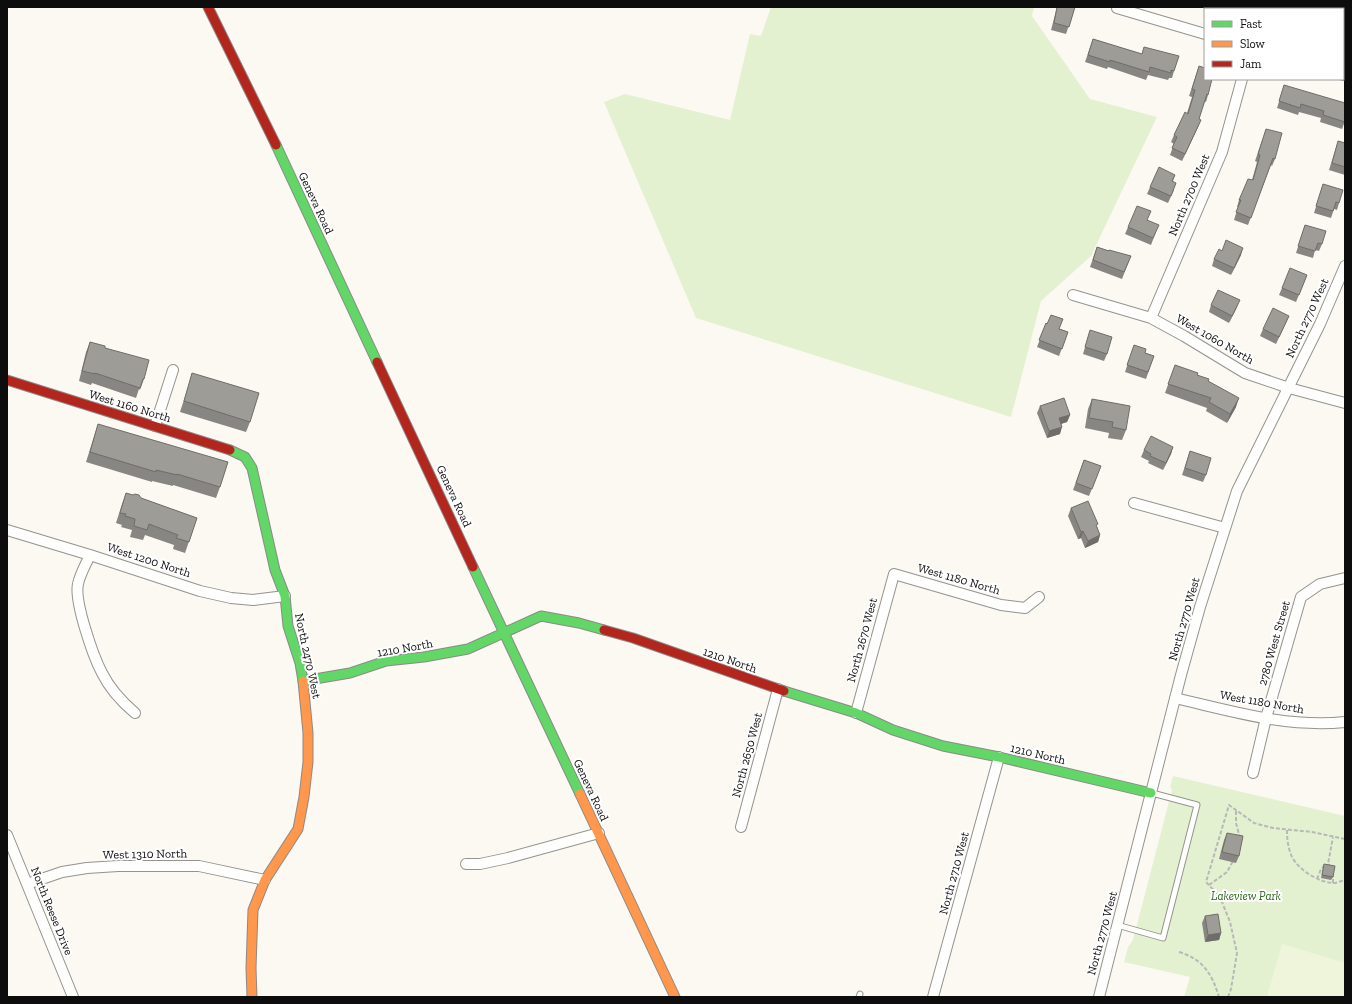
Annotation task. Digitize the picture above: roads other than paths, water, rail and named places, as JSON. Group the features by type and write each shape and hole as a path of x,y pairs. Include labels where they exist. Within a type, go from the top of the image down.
{"street":[{"name":"Geneva Road","path":"208,7 270,134 675,997"},
{"path":"1117,8 1204,34"},
{"name":"North 2700 West","path":"1151,318 1222,152 1242,80"},
{"name":"North 2770 West","path":"1099,997 1175,698 1200,607 1237,491 1320,324 1345,266"},
{"name":"West 1060 North","path":"1073,296 1151,318 1245,373 1288,388 1345,403"},
{"path":"155,426 173,370"},
{"name":"West 1160 North","path":"7,380 155,426 238,453 245,457"},
{"name":"North 2470 West","path":"245,457 252,468 275,570 285,596 288,626 300,663 308,733 308,762 304,797 298,829 265,880 253,910 251,968 252,997"},
{"path":"1134,503 1225,528"},
{"name":"West 1200 North","path":"7,530 200,591 231,598 253,600 285,596"},
{"path":"90,555 78,584 80,607 85,627 102,673 120,700 135,713"},
{"name":"West 1180 North","path":"894,574 1001,605 1025,608 1039,597"},
{"name":"North 2670 West","path":"856,713 894,574"},
{"name":"2780 West Street","path":"1253,773 1266,718 1301,597 1320,584 1345,578"},
{"name":"1210 North","path":"303,681 350,673 386,661 424,657 468,649 541,616 579,623 633,638 778,689 856,713 893,730 942,746 999,757 1151,793"},
{"name":"North 2650 West","path":"741,827 778,689"},
{"name":"West 1180 North","path":"1175,698 1289,722 1323,724 1345,722"},
{"name":"North 2710 West","path":"933,997 999,757"},
{"path":"466,864 480,864 508,858 598,833"},
{"name":"North Reese Drive","path":"7,835 73,997"},
{"name":"West 1310 North","path":"27,884 62,872 87,868 118,866 199,866 265,880"}],"lane":[{"path":"1117,925 1163,938 1197,805 1151,793"}],"park label":[{"name":"Lakeview Park","path":"1246,896"}]}
